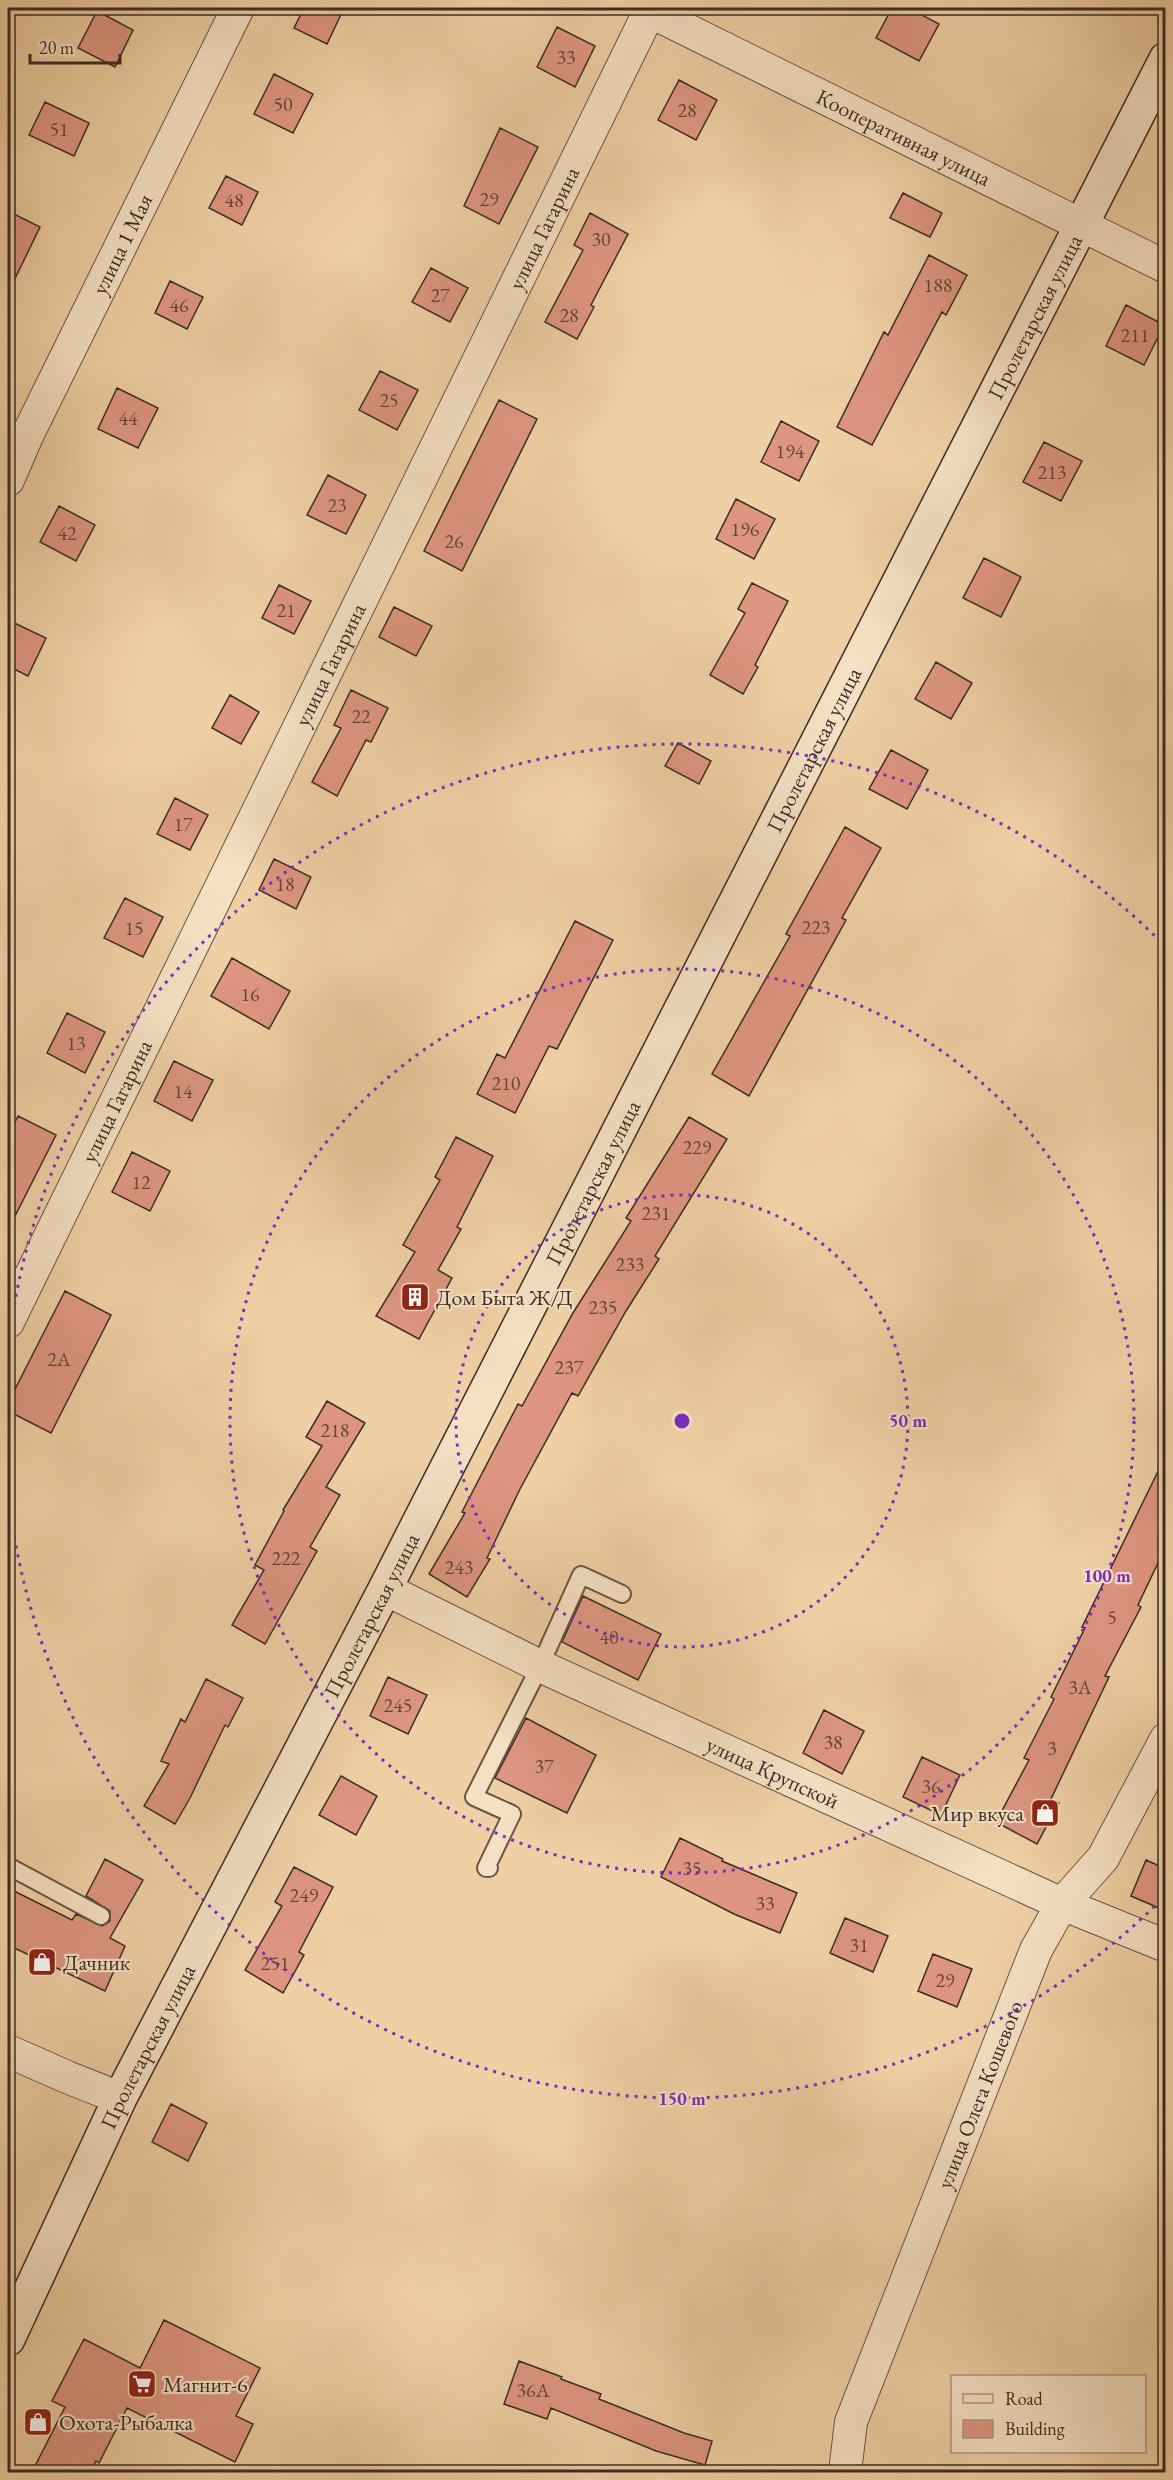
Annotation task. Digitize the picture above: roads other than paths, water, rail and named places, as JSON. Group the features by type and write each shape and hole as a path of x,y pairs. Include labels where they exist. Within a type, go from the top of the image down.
{"main road":[{"name":"Пролетарская улица","path":"8,2339 120,2098 385,1589 1166,59"}],"street":[{"name":"улица 1 Мая","path":"8,480 27,436 238,8"},
{"name":"Кооперативная улица","path":"648,9 1166,267"},
{"name":"улица Гагарина","path":"8,1322 648,9"},
{"name":"улица Крупской","path":"385,1589 540,1666 1062,1904 1166,1946"},
{"name":"улица Олега Кошевого","path":"845,2472 850,2422 1035,1950 1062,1904 1103,1858 1166,1739"},
{"path":"8,2051 67,2078 120,2098"}],"lane":[{"path":"489,1868 486,1868 512,1814 474,1797 540,1666 581,1575 622,1594"},
{"path":"8,1866 101,1916"}],"place":[{"name":"Дом Быта Ж/Д","path":"415,1297"},
{"name":"Мир вкуса","path":"1045,1813"},
{"name":"Дачник","path":"42,1962"},
{"name":"Магнит-6","path":"142,2384"},
{"name":"Охота-Рыбалка","path":"38,2422"}]}
